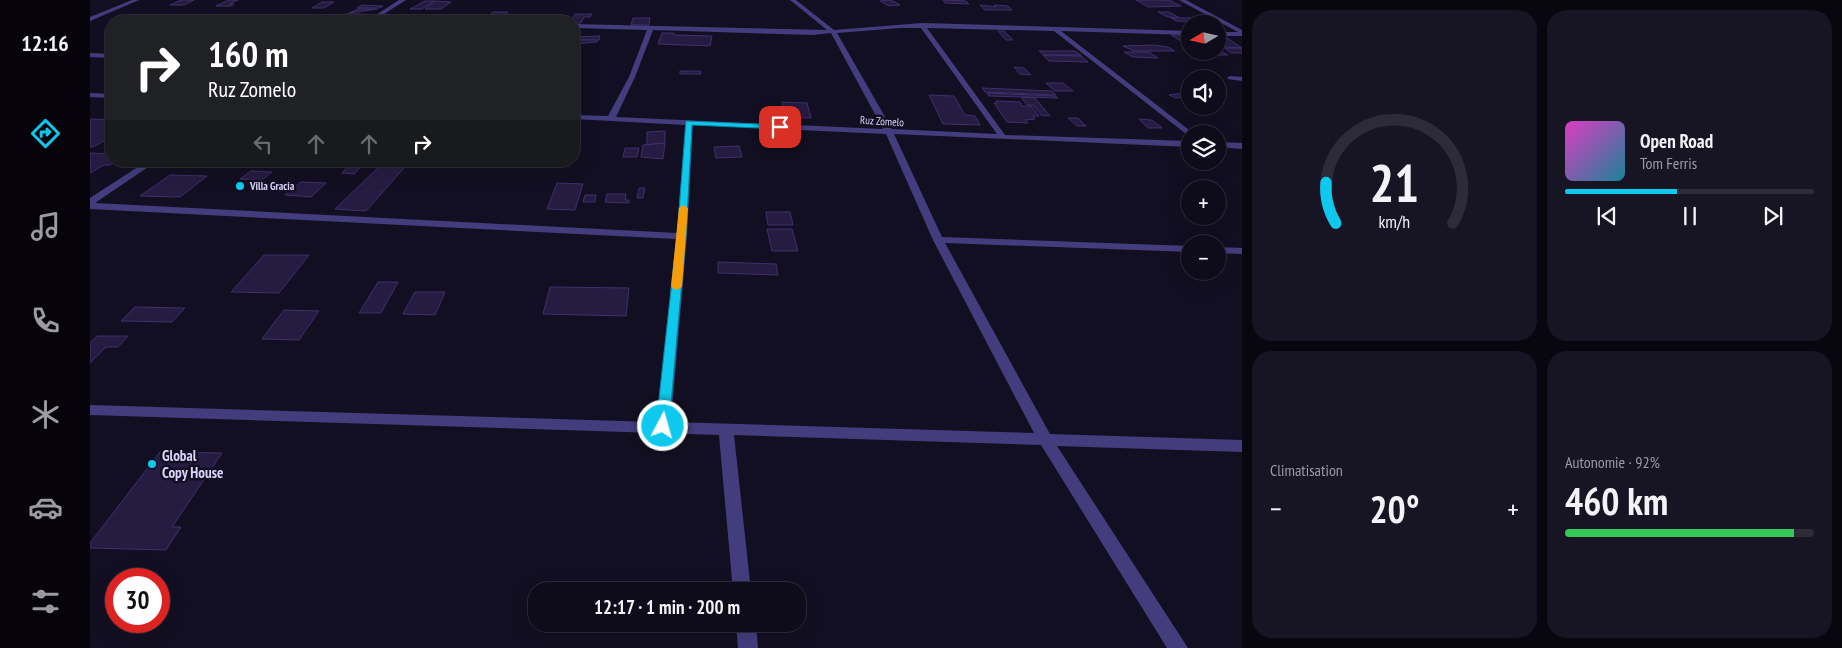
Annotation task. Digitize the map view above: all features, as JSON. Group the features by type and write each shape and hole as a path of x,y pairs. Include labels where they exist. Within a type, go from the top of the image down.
{"street":[{"path":"90,20 136,0"},
{"path":"379,15 402,0"},
{"path":"793,0 833,32 841,43 889,132 938,240 1045,439 1178,648"},
{"path":"1182,0 1242,33"},
{"path":"90,20 104,22"},
{"path":"922,25 1003,137"},
{"path":"580,26 833,32 922,25 1181,33"},
{"path":"611,119 632,77 651,28"},
{"path":"1055,29 1181,128"},
{"path":"1226,34 1242,33"},
{"path":"90,56 105,56"},
{"path":"1230,78 1242,78"},
{"path":"90,95 105,96"},
{"name":"Ruz Zomelo","path":"580,117 1181,144"},
{"path":"663,426 682,236 688,122"},
{"path":"1226,145 1242,146"},
{"path":"90,204 144,167"},
{"path":"90,204 682,236"},
{"path":"938,240 1181,249"},
{"path":"1226,250 1242,251"},
{"path":"90,410 663,426 1242,446"},
{"path":"726,429 741,582"},
{"path":"747,632 748,648"}],"building":[{"path":"181,0 194,0 184,5 170,5"},
{"path":"229,0 238,0 229,4 234,4 231,6 216,6"},
{"path":"889,0 900,5 889,6 880,1"},
{"path":"943,0 966,1 969,4 945,3"},
{"path":"1136,0 1169,0 1181,6 1148,7"},
{"path":"425,1 434,1 422,9 410,9"},
{"path":"435,1 451,2 441,9 425,9"},
{"path":"322,2 334,2 324,8 312,8"},
{"path":"362,5 383,6 379,8 357,8"},
{"path":"980,5 1008,6 1012,10 985,10"},
{"path":"358,9 377,9 349,13"},
{"path":"493,12 508,12 506,15 490,15"},
{"path":"1158,12 1169,12 1180,18 1168,17"},
{"path":"592,14 590,17 584,17 581,23 580,15 574,15"},
{"path":"633,18 650,18 649,25 631,25"},
{"path":"1171,18 1181,18 1181,21"},
{"path":"998,31 1004,31 1013,40 1006,40"},
{"path":"662,33 712,36 710,46 658,44"},
{"path":"1171,35 1181,35 1181,41"},
{"path":"600,36 599,40 580,40 580,37"},
{"path":"1226,38 1227,38 1242,48 1226,47"},
{"path":"580,40 597,40 597,42 580,43"},
{"path":"1154,45 1168,47 1175,51 1134,51 1123,46"},
{"path":"1226,48 1242,49 1242,53 1231,53"},
{"path":"1039,51 1075,51 1081,55 1044,55"},
{"path":"1124,52 1149,52 1158,58 1133,57"},
{"path":"1043,55 1081,56 1088,62 1049,61"},
{"path":"1014,67 1024,68 1031,75 1020,74"},
{"path":"680,71 700,71 701,74 680,74"},
{"path":"1046,83 1063,83 1073,91 1055,91"},
{"path":"982,88 1052,91 1056,95 985,92"},
{"path":"987,93 1055,96 1058,98 989,96"},
{"path":"1181,93 1181,97 1176,98 1169,95"},
{"path":"929,95 954,96 965,115 975,116 980,125 943,124"},
{"path":"1021,97 1035,98 1050,116 1041,115 1033,105 1027,105"},
{"path":"996,101 1020,102 1022,106 1031,106 1039,116 1033,116 1035,119 1025,120 1028,123 1007,122 994,103 997,103"},
{"path":"782,102 807,103 811,118 785,117"},
{"path":"1068,118 1078,118 1086,126 1077,126"},
{"path":"90,119 105,120 105,140 90,147"},
{"path":"1139,119 1152,120 1162,128 1148,128"},
{"path":"665,131 665,143 647,145 647,132"},
{"path":"665,143 663,159 641,157 643,145"},
{"path":"739,146 742,157 716,158 714,147"},
{"path":"625,148 639,148 637,157 623,157"},
{"path":"90,153 105,154 105,165 90,173"},
{"path":"348,167 360,167 354,174 342,173"},
{"path":"379,167 405,167 366,211 335,209"},
{"path":"251,171 272,172 262,180 240,179"},
{"path":"170,175 207,176 180,197 140,196"},
{"path":"301,182 326,183 311,197 285,195"},
{"path":"557,183 583,184 575,210 547,209"},
{"path":"639,188 645,188 643,198 637,198"},
{"path":"607,194 626,194 625,200 629,200 629,203 605,202"},
{"path":"585,195 596,195 595,202 583,202"},
{"path":"766,212 790,212 793,225 768,225"},
{"path":"767,229 792,229 798,251 772,251"},
{"path":"264,255 309,255 279,293 231,292"},
{"path":"718,262 776,264 778,275 718,273"},
{"path":"378,282 398,282 381,313 359,313"},
{"path":"550,287 629,288 626,316 543,314"},
{"path":"415,292 445,292 435,315 403,314"},
{"path":"135,307 185,308 172,322 121,321"},
{"path":"284,310 319,311 299,340 262,339"},
{"path":"97,336 128,336 118,347 106,347 90,363 90,343"},
{"path":"160,452 222,453 172,527 181,527 166,550 90,548 90,543"}],"slow traffic":[{"path":"676,287 683,208"}],"place":[{"name":"Villa Gracia","path":"240,186"},
{"name":"Global Copy House","path":"152,464"}],"route":[{"path":"663,426 682,236 688,122 780,127"}]}
